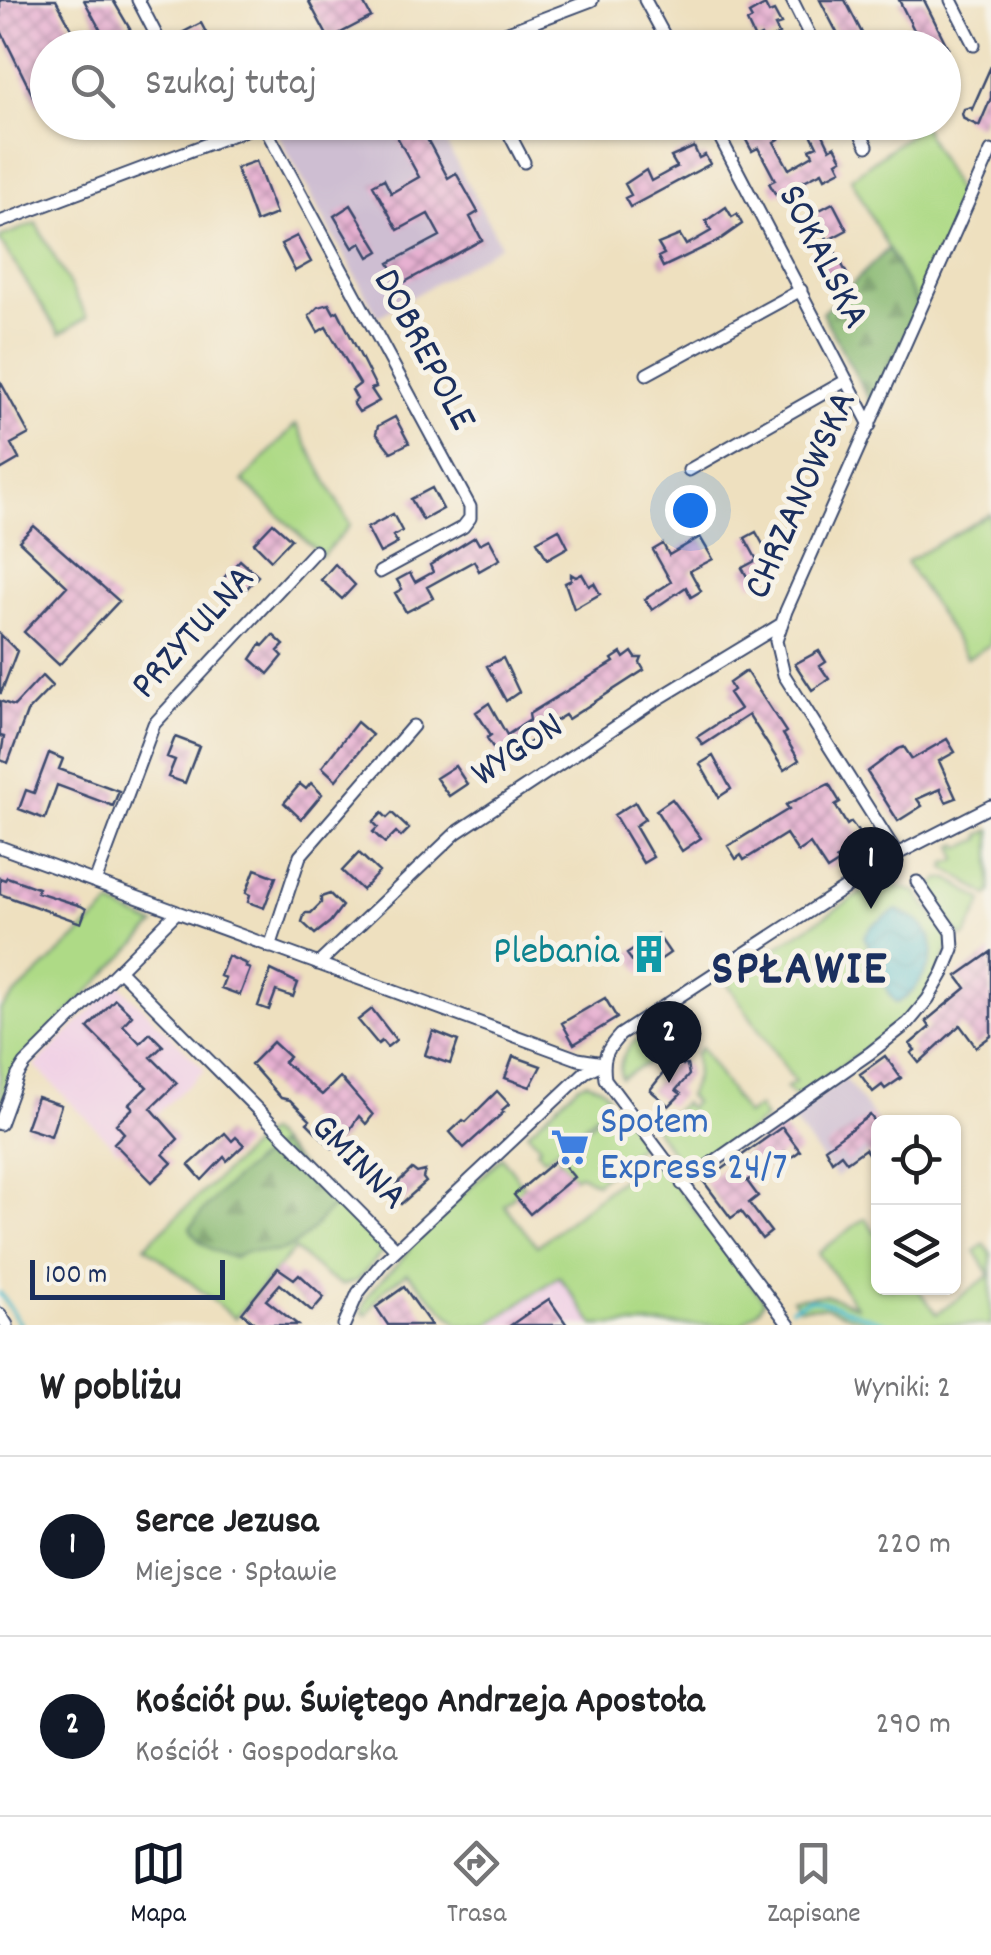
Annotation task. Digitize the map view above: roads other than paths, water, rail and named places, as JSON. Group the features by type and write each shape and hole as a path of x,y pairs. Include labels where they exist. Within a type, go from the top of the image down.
{"street":[{"path":"138,0 154,30"},
{"path":"513,30 592,0"},
{"path":"645,0 661,30"},
{"path":"792,0 807,30"},
{"path":"951,0 974,45"},
{"name":"DOBREPOLE","path":"0,222 218,140"},
{"name":"DOBREPOLE","path":"273,140 470,507 470,518 463,526 380,572"},
{"path":"512,140 524,162"},
{"name":"SOKALSKA","path":"722,140 870,425"},
{"path":"863,140 866,146"},
{"name":"CHRZANOWSKA","path":"898,854 784,675 777,658 780,625 991,151"},
{"path":"647,374 801,290"},
{"path":"689,470 847,380"},
{"name":"PRZYTULNA","path":"95,882 154,724 315,550"},
{"name":"WYGON","path":"318,964 456,833 653,702 780,625"},
{"path":"270,947 300,856 412,726"},
{"path":"788,1325 610,1087 602,1064 606,1050 620,1035 898,854 991,806"},
{"path":"0,848 578,1059 602,1064"},
{"path":"682,1184 870,1053 919,1012 943,973 954,940 917,882"},
{"path":"0,1124 25,1064 178,912"},
{"name":"GMINNA","path":"118,970 396,1249 585,1072 602,1064"},
{"path":"344,1325 358,1293 396,1249"},
{"path":"0,1314 6,1325"}],"water":[{"path":"897,910 924,928 933,953 916,987 896,1003 864,936 873,925"}],"waterway":[{"path":"0,1293 21,1325"},
{"path":"791,1308 809,1300 821,1301 891,1325"},
{"path":"766,1325 770,1322"}],"place":[{"name":"Serce Jezusa","path":"871,909"},
{"name":"Plebania","path":"649,954"},
{"name":"Kościół pw. Świętego Andrzeja Apostoła","path":"669,1083"},
{"name":"Społem Express 24/7","path":"570,1147"}],"district":[{"name":"SPŁAWIE","path":"800,972"}]}
